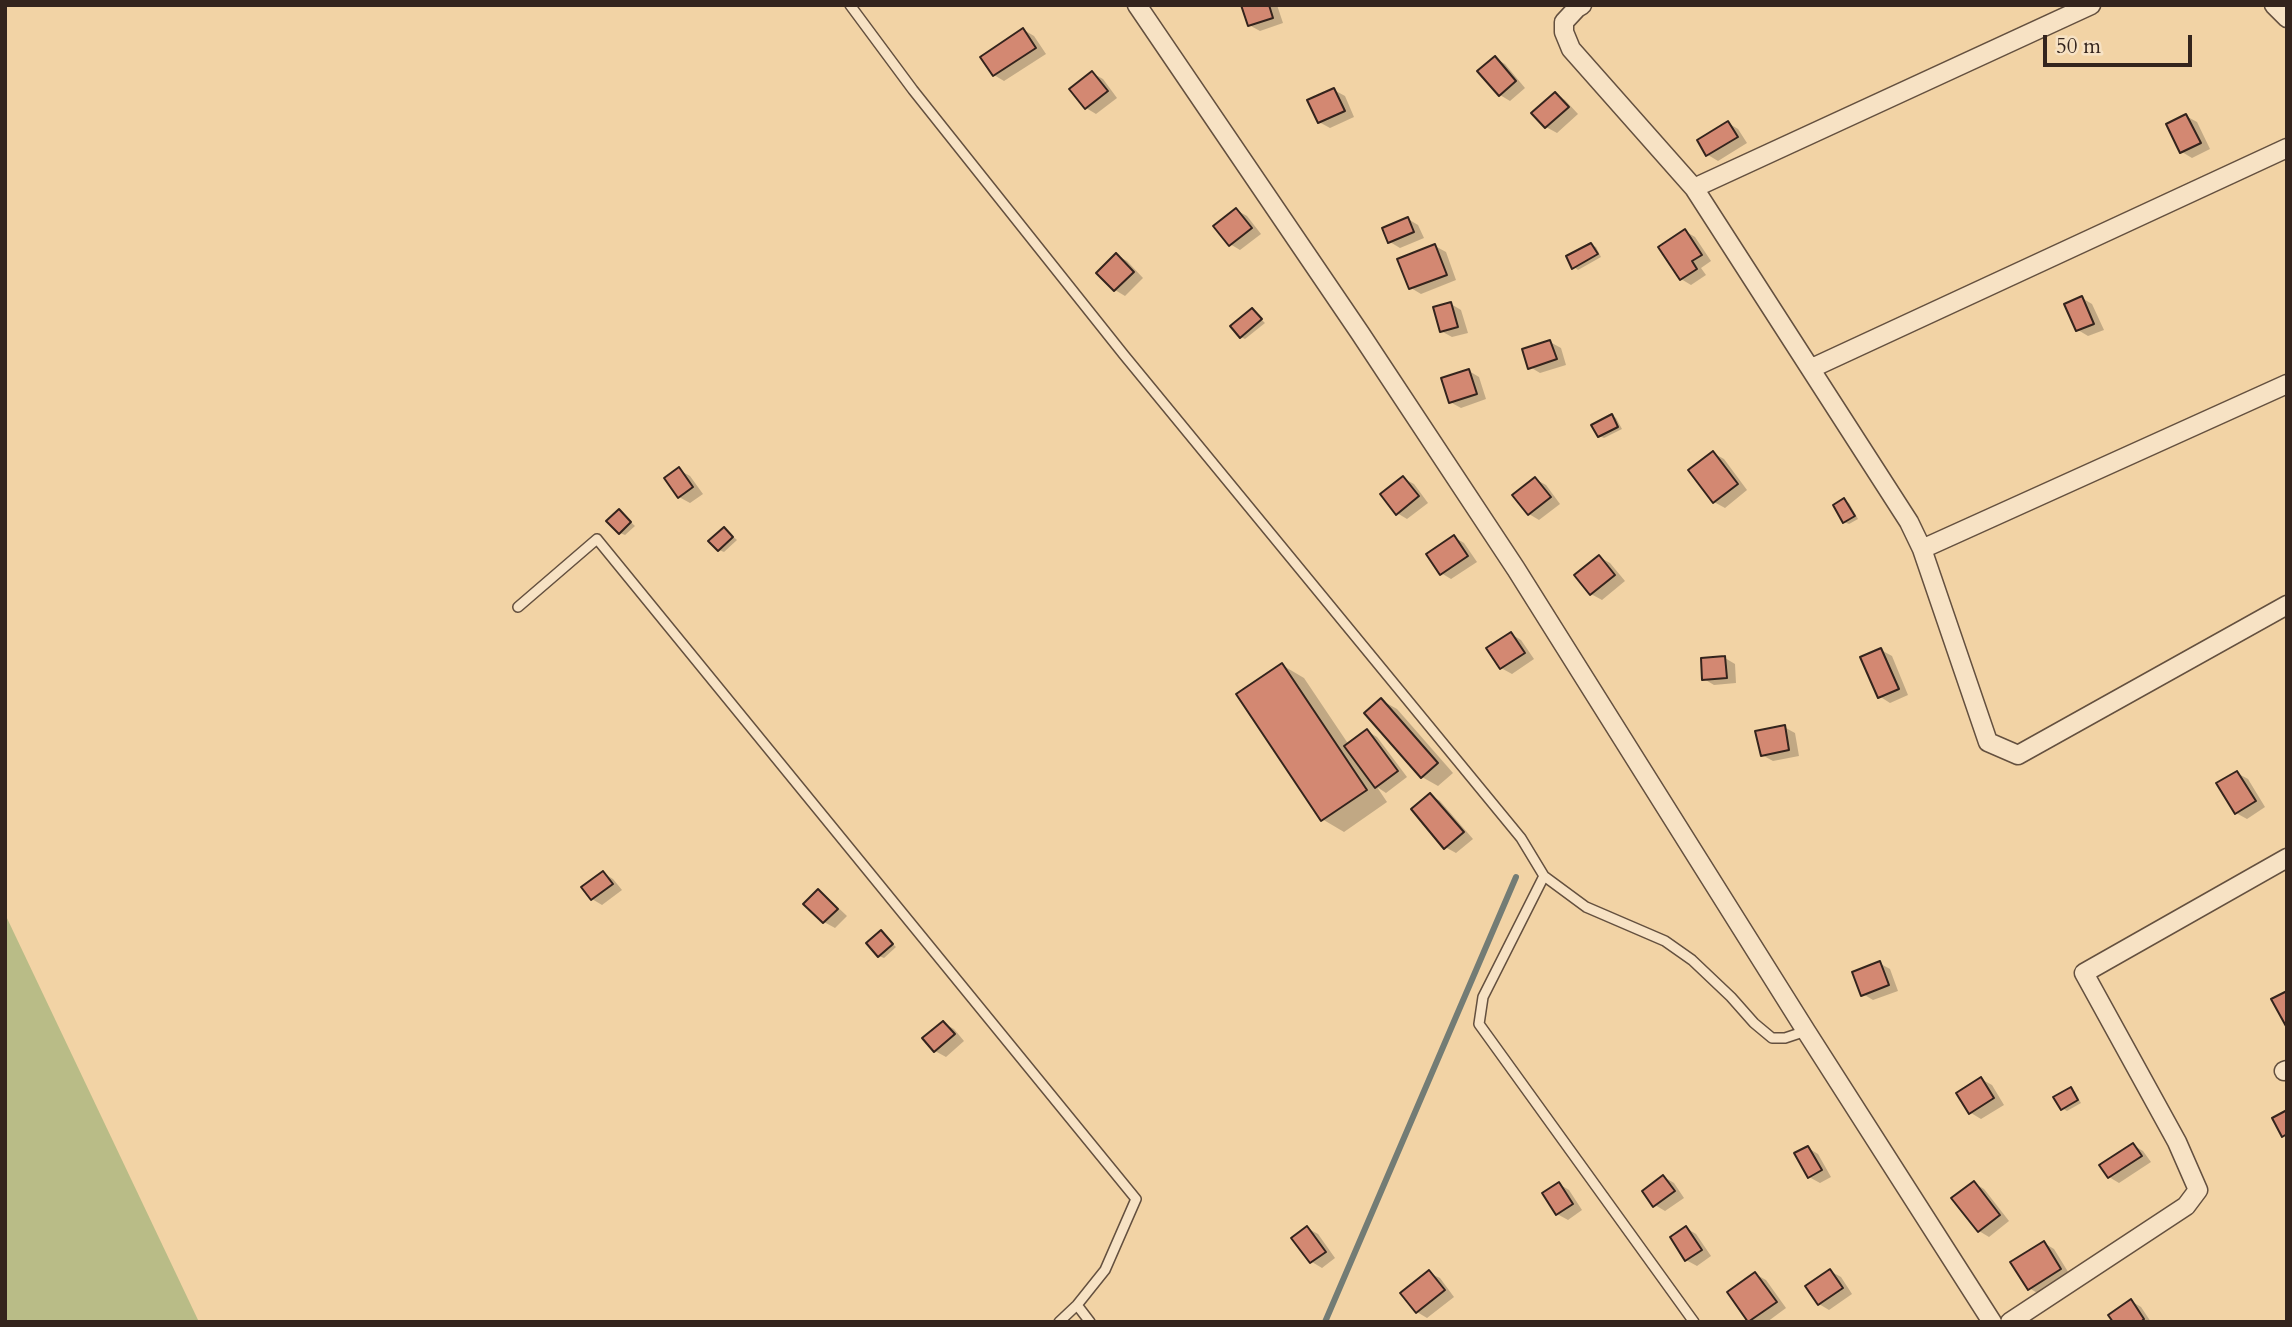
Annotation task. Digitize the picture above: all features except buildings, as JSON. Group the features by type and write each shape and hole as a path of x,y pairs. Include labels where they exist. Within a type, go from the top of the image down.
{"street":[{"path":"1137,5 1360,333 1516,569 1805,1031 1992,1322"},
{"path":"1582,5 1564,22 1564,32 1571,49 1694,188 1909,522 1922,549 1988,742 2018,755 2287,605"},
{"path":"1694,188 2091,5"},
{"path":"2274,5 2287,18"},
{"path":"1812,368 2287,148"},
{"path":"1922,549 2287,384"},
{"path":"2010,1322 2186,1206 2198,1190 2177,1142 2084,973 2287,858"}],"lane":[{"path":"850,5 913,90 1124,355 1521,838 1544,876 1586,907 1665,941 1731,996 1754,1023 1772,1038 1785,1038 1805,1031"},
{"path":"518,607 597,539 1136,1199 1105,1270 1077,1305 1059,1322"},
{"path":"1544,876 1483,997 1479,1024 1694,1322"},
{"path":"1077,1305 1090,1322"}],"green space":[{"path":"5,914 199,1322 5,1322"}],"waterway":[{"path":"1325,1322 1516,877"}]}
